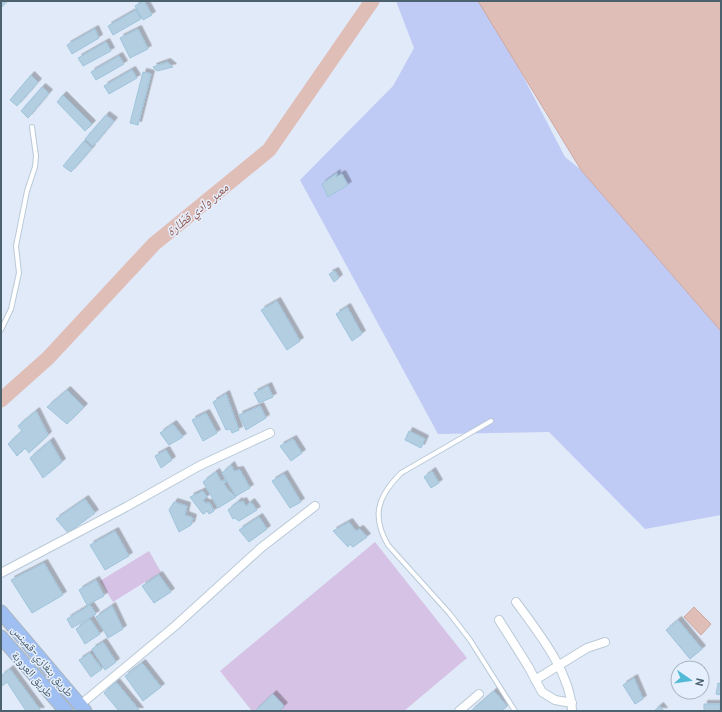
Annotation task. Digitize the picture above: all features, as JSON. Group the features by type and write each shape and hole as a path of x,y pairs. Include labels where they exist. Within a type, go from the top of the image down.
{"main road":[{"name":"طريق بنغازي-قمينس","path":"1,612 82,708"},
{"name":"طريق العروبة","path":"1,637 66,711"}],"street":[{"path":"1,573 126,507 199,466 270,432"},
{"path":"82,708 262,547 315,506"},
{"path":"499,620 542,692 555,700 572,707 572,698 557,665 542,637 516,602"},
{"path":"535,680 557,665 587,648 605,642"},
{"path":"459,711 479,694"}],"lane":[{"path":"1,330 11,309 19,273 16,246 27,191 35,167 36,156 32,127"},
{"path":"492,421 401,474 389,485 383,497 378,519 382,535 388,545 454,619 470,640 515,711"}],"shaded area":[{"path":"478,1 721,1 721,331 581,170"},
{"path":"375,542 467,658 404,711 252,711 220,671"},
{"path":"149,551 161,572 113,602 100,581"},
{"path":"694,607 711,624 701,635 684,617"}],"sand":[{"path":"396,1 484,1 565,157 581,170 721,331 721,515 645,529 549,432 438,434 300,180 393,86 414,48"}],"building":[{"path":"1,1 7,1 2,7"},
{"path":"143,1 152,15 143,20 135,6"},
{"path":"136,10 141,19 113,35 108,26"},
{"path":"95,29 99,38 72,54 67,45"},
{"path":"138,29 148,49 130,58 120,38"},
{"path":"106,42 111,51 83,66 78,58"},
{"path":"119,56 124,64 96,80 91,72"},
{"path":"167,62 173,67 157,71 153,67"},
{"path":"132,70 137,78 109,94 104,86"},
{"path":"143,72 151,74 138,125 130,123"},
{"path":"31,75 38,82 17,106 10,100"},
{"path":"42,87 49,93 28,118 21,111"},
{"path":"63,95 92,124 85,131 57,102"},
{"path":"106,115 114,121 93,146 85,139"},
{"path":"84,141 92,148 71,172 63,166"},
{"path":"337,173 336,177 342,174 348,185 328,197 322,184"},
{"path":"335,271 339,278 334,282 329,274"},
{"path":"277,301 300,341 287,350 261,310"},
{"path":"347,307 362,334 352,341 336,314"},
{"path":"268,386 273,397 259,403 254,393"},
{"path":"67,390 84,407 67,424 47,407"},
{"path":"226,394 239,430 232,433 230,429 226,430 213,402"},
{"path":"260,406 266,418 246,430 239,415"},
{"path":"36,411 48,435 29,453 25,448 17,456 8,444 22,431 18,426"},
{"path":"206,413 217,433 203,441 192,420"},
{"path":"173,424 183,437 169,445 160,433"},
{"path":"409,431 425,439 421,448 405,440"},
{"path":"293,439 302,453 291,461 280,446"},
{"path":"50,441 62,462 43,478 30,458"},
{"path":"166,450 172,460 161,468 155,456"},
{"path":"231,465 234,471 240,470 250,488 236,496 222,473"},
{"path":"432,471 439,483 431,488 424,477"},
{"path":"216,472 221,481 225,480 226,482 224,484 236,497 218,508 203,482"},
{"path":"284,474 301,502 290,508 272,481"},
{"path":"203,491 207,497 203,500 205,503 210,503 214,511 209,514 207,511 204,514 202,513 190,497"},
{"path":"85,499 95,513 68,533 56,519"},
{"path":"239,501 239,503 243,501 246,506 251,502 257,510 239,521 235,518 233,519 228,510"},
{"path":"174,502 187,506 185,515 193,518 191,525 179,532 169,510"},
{"path":"259,517 267,529 249,542 239,530"},
{"path":"349,522 356,531 360,529 367,537 353,547 349,544 348,547 333,531"},
{"path":"115,531 129,556 105,570 90,545"},
{"path":"44,563 63,595 32,613 11,580"},
{"path":"159,575 171,592 154,603 142,586"},
{"path":"96,580 104,596 87,605 79,590"},
{"path":"90,605 96,614 72,628 67,619"},
{"path":"112,606 123,629 108,638 96,617"},
{"path":"90,619 100,634 85,644 76,629"},
{"path":"678,620 702,649 690,659 666,630"},
{"path":"103,642 116,662 105,670 92,649"},
{"path":"90,653 102,669 91,677 79,660"},
{"path":"142,663 161,687 143,701 125,676"},
{"path":"10,669 41,711 26,711 7,682 1,687 1,676"},
{"path":"634,678 643,699 635,704 623,685"},
{"path":"116,682 140,711 119,711 104,693"},
{"path":"718,683 721,684 721,695 716,694"},
{"path":"494,691 507,706 502,711 471,711"},
{"path":"273,694 284,706 279,711 255,711"},
{"path":"704,704 720,704 720,711 704,711"},
{"path":"660,706 664,711 654,711"}],"waterway":[{"name":"معبر وادي قطّارة","path":"1,400 48,358 154,244 269,150 372,1"}]}
